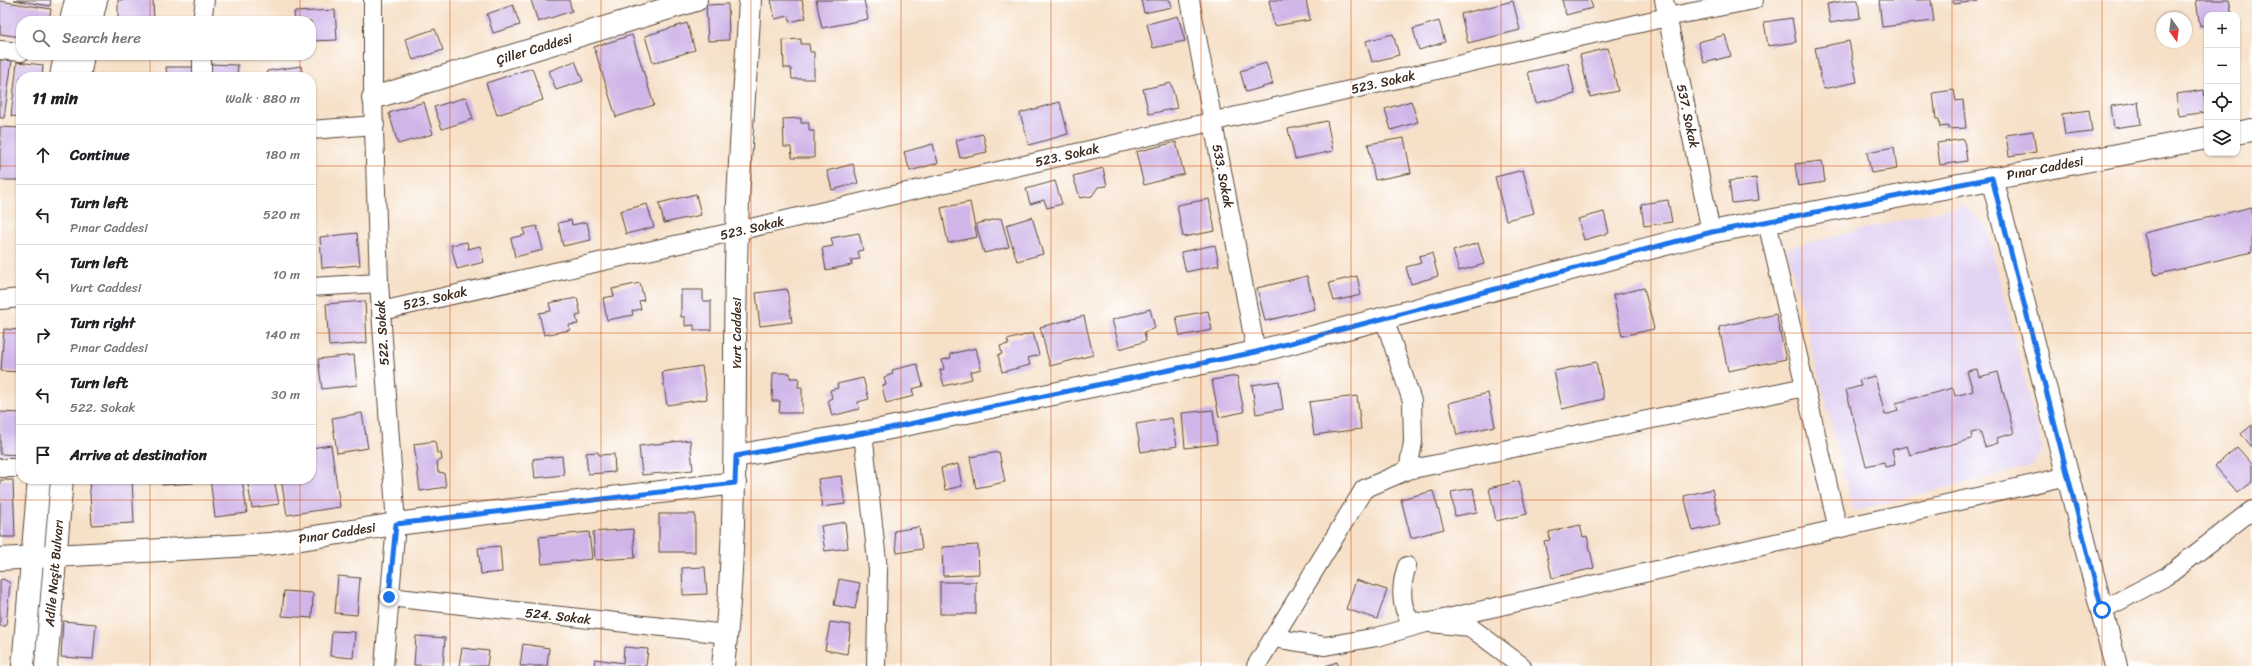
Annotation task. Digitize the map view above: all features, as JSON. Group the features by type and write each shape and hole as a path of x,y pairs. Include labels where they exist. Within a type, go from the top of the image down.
{"street":[{"path":"72,16 76,0"},
{"path":"92,16 96,0"},
{"path":"203,16 205,0"},
{"name":"522. Sokak","path":"373,0 373,98 379,283 396,524 384,666"},
{"name":"Çiller Caddesi","path":"373,98 696,0"},
{"name":"Yurt Caddesi","path":"723,666 735,483 737,231 750,0"},
{"name":"533. Sokak","path":"1190,0 1256,352"},
{"name":"523. Sokak","path":"381,311 1213,122 1666,8 1754,0"},
{"name":"537. Sokak","path":"1666,8 1712,232"},
{"path":"0,50 16,52"},
{"path":"62,72 64,60"},
{"path":"80,72 82,60"},
{"path":"202,60 202,72"},
{"path":"316,130 375,125"},
{"path":"2240,132 2252,130"},
{"name":"Pınar Caddesi","path":"736,456 863,433 1256,352 1712,232 2204,139"},
{"path":"1992,178 2116,666"},
{"path":"1767,222 1838,529"},
{"path":"316,286 379,283"},
{"path":"0,300 16,298"},
{"path":"1384,318 1412,401 1413,442 1408,470"},
{"path":"1256,666 1364,489 1408,470 1805,387"},
{"path":"863,433 878,570 876,666"},
{"path":"0,468 16,468"},
{"path":"1274,638 1325,646 1377,637 1426,623 2068,476"},
{"name":"Pınar Caddesi","path":"0,559 270,544 396,524 735,483"},
{"name":"Adile Naşit Bulvarı","path":"23,666 34,557 39,484"},
{"name":"Adile Naşit Bulvarı","path":"46,666 62,484"},
{"path":"2102,610 2167,576 2252,510"},
{"path":"1407,566 1402,582 1404,612 1411,621 1470,628 1522,666"},
{"name":"524. Sokak","path":"389,597 726,634"}],"shaded area":[{"path":"1963,205 1986,225 2042,449 2033,466 1853,511 1787,248"}],"building":[{"path":"14,0 51,0 50,6"},
{"path":"118,0 153,0 154,16 118,16"},
{"path":"531,0 569,0 572,11 538,22"},
{"path":"771,0 802,0 806,18 790,22 789,16 775,19"},
{"path":"816,0 864,0 868,19 822,28"},
{"path":"1141,0 1170,0 1172,7 1144,13"},
{"path":"1269,0 1306,0 1310,20 1274,26"},
{"path":"1562,0 1590,0 1593,8 1566,15"},
{"path":"1858,0 1860,18 1830,23 1827,4"},
{"path":"1879,0 1931,0 1934,21 1882,27"},
{"path":"1953,0 1978,0 1978,1 1953,4"},
{"path":"2196,0 2229,0 2231,12 2204,12 2204,25 2200,26"},
{"path":"0,1 51,9 50,16 16,16 16,36 0,34"},
{"path":"1513,1 1520,30 1468,43 1461,14"},
{"path":"728,4 729,40 708,41 706,5"},
{"path":"513,5 520,25 493,33 487,14"},
{"path":"335,10 337,40 316,41 316,16 294,16 294,12"},
{"path":"1178,16 1185,41 1153,48 1147,24"},
{"path":"1792,18 1796,42 1768,46 1764,22"},
{"path":"1439,21 1445,42 1419,50 1413,29"},
{"path":"687,23 695,50 653,63 645,36"},
{"path":"435,29 443,50 413,60 405,39"},
{"path":"1393,34 1399,55 1372,62 1366,41"},
{"path":"632,35 654,105 616,117 594,47"},
{"path":"1725,35 1731,56 1704,63 1698,42"},
{"path":"801,39 801,44 809,44 810,52 814,52 814,79 792,79 791,68 784,68 783,40"},
{"path":"1849,41 1857,82 1823,89 1815,48"},
{"path":"1608,48 1618,91 1590,97 1580,55"},
{"path":"0,60 12,60 4,118 0,118"},
{"path":"575,61 583,81 556,90 549,71"},
{"path":"17,62 43,65 42,72 16,72 16,116 11,116"},
{"path":"1266,63 1273,84 1246,92 1240,71"},
{"path":"1568,63 1575,94 1536,103 1528,72"},
{"path":"209,64 238,65 237,72 208,72"},
{"path":"301,66 302,72 267,72"},
{"path":"166,67 194,67 194,72 166,72"},
{"path":"532,68 543,100 497,115 486,83"},
{"path":"1171,83 1177,108 1149,114 1143,89"},
{"path":"1954,90 1956,101 1963,100 1966,128 1949,129 1948,126 1940,127 1939,119 1936,119 1933,93"},
{"path":"2204,90 2204,112 2179,116 2176,94"},
{"path":"466,97 473,119 442,129 434,107"},
{"path":"1411,101 1418,122 1391,130 1385,109"},
{"path":"424,102 433,134 398,144 389,113"},
{"path":"1060,102 1068,134 1029,145 1020,113"},
{"path":"2138,102 2141,124 2114,128 2111,106"},
{"path":"2089,110 2092,132 2065,135 2062,114"},
{"path":"801,118 801,123 809,123 809,131 814,131 814,158 792,158 791,147 784,147 783,119"},
{"path":"1327,121 1333,151 1295,159 1288,129"},
{"path":"0,127 16,128 16,180 0,180"},
{"path":"2033,131 2036,152 2009,156 2006,135"},
{"path":"983,134 987,152 960,158 956,140"},
{"path":"1404,138 1411,173 1375,180 1368,144"},
{"path":"1964,139 1967,161 1940,165 1937,143"},
{"path":"1176,142 1184,174 1144,185 1136,152"},
{"path":"933,144 938,163 910,171 904,152"},
{"path":"1894,147 1897,169 1871,173 1867,152"},
{"path":"1822,161 1825,182 1798,186 1795,164"},
{"path":"853,164 858,183 832,190 827,171"},
{"path":"1103,168 1107,186 1098,187 1092,196 1080,198 1073,176"},
{"path":"1523,170 1534,213 1506,220 1495,177"},
{"path":"1756,178 1759,200 1732,203 1729,181"},
{"path":"1055,181 1062,204 1047,208 1044,200 1030,204 1026,189"},
{"path":"696,194 701,215 664,223 659,203"},
{"path":"1209,199 1215,231 1183,237 1177,205"},
{"path":"1668,200 1672,222 1644,226 1641,204"},
{"path":"970,202 977,237 948,243 941,208"},
{"path":"647,204 654,227 626,234 620,211"},
{"path":"2252,207 2252,252 2155,275 2144,233"},
{"path":"1604,212 1609,233 1584,240 1578,219"},
{"path":"1032,217 1043,254 1017,261 1006,225"},
{"path":"1001,218 1009,247 984,253 976,224"},
{"path":"571,220 572,225 587,222 591,240 563,246 558,223"},
{"path":"537,226 543,250 515,257 511,238 525,235 523,229"},
{"path":"357,233 360,265 322,268 320,237"},
{"path":"859,233 863,250 858,251 860,259 851,260 852,265 826,270 822,248 833,246 831,238"},
{"path":"467,242 468,249 480,246 484,262 457,269 451,245"},
{"path":"1478,243 1484,264 1459,271 1453,251"},
{"path":"1215,245 1219,265 1186,272 1181,252"},
{"path":"1432,253 1438,276 1411,284 1406,267 1421,263 1419,256"},
{"path":"1307,276 1315,309 1265,321 1257,288"},
{"path":"1357,276 1361,295 1334,301 1329,283"},
{"path":"640,283 644,300 639,301 641,309 632,311 633,315 607,320 603,298 614,296 612,289"},
{"path":"1644,288 1654,329 1622,336 1613,295"},
{"path":"787,289 792,322 760,326 756,293"},
{"path":"681,290 703,290 703,301 711,301 711,330 694,330 694,325 685,326 685,317 681,317"},
{"path":"577,298 581,315 576,316 578,324 569,325 570,330 544,335 539,313 551,311 549,303"},
{"path":"365,301 367,343 329,346 326,304"},
{"path":"1150,309 1155,328 1144,332 1146,341 1120,349 1112,320"},
{"path":"1208,311 1212,330 1180,336 1176,317"},
{"path":"1776,314 1786,359 1728,371 1719,327"},
{"path":"1084,316 1093,355 1050,366 1040,327"},
{"path":"4,329 16,330 16,372 1,371"},
{"path":"1033,333 1039,355 1028,358 1030,365 1002,372 998,355 1002,354 1000,346 1009,344 1007,340"},
{"path":"976,348 981,369 970,372 972,379 944,386 940,370 944,369 942,360 951,358 950,354"},
{"path":"354,355 357,385 322,389 318,359"},
{"path":"1596,362 1604,399 1562,409 1554,371"},
{"path":"917,364 923,386 912,389 914,396 886,403 882,386 886,385 884,377 893,374 892,370"},
{"path":"702,366 707,399 667,405 662,372"},
{"path":"1977,369 1979,377 1998,372 2014,433 1997,438 1998,443 1985,447 1980,431 1971,433 1972,439 1910,455 1907,446 1892,450 1895,465 1885,467 1884,462 1866,466 1846,390 1861,386 1859,380 1875,376 1885,415 1898,411 1896,403 1953,388 1955,396 1973,391 1967,371"},
{"path":"773,373 790,373 790,378 799,378 798,387 802,387 802,413 779,413 780,401 772,401"},
{"path":"1237,376 1244,412 1219,417 1212,380"},
{"path":"863,378 869,399 858,402 859,409 832,416 828,400 832,398 830,390 838,388 837,384"},
{"path":"1279,381 1283,409 1256,414 1252,385"},
{"path":"1488,393 1495,426 1457,435 1449,403"},
{"path":"1357,396 1361,429 1314,435 1309,402"},
{"path":"1213,410 1217,444 1185,448 1182,413"},
{"path":"0,412 16,413 16,455 0,454"},
{"path":"362,413 368,448 337,453 332,418"},
{"path":"1172,418 1177,446 1141,452 1136,424"},
{"path":"2252,425 2252,447 2241,434"},
{"path":"690,440 693,470 642,475 639,446"},
{"path":"435,441 437,453 441,453 442,460 437,461 438,472 444,473 446,487 420,491 414,444"},
{"path":"331,445 340,507 287,515 282,484 316,484 316,447"},
{"path":"2237,447 2252,464 2252,482 2238,493 2215,466"},
{"path":"598,452 599,455 614,454 615,472 588,474 586,453"},
{"path":"999,452 1005,482 976,488 970,457"},
{"path":"562,456 564,475 535,478 533,459"},
{"path":"958,464 962,486 945,490 941,468"},
{"path":"841,476 845,504 822,507 818,479"},
{"path":"0,480 13,480 15,537 0,537"},
{"path":"1519,481 1527,514 1496,521 1489,488"},
{"path":"89,484 132,484 134,523 92,525"},
{"path":"211,484 243,484 247,513 215,517"},
{"path":"248,484 275,484 279,504 252,508"},
{"path":"1473,488 1477,512 1455,516 1451,492"},
{"path":"1712,489 1720,525 1693,531 1684,496"},
{"path":"1433,491 1444,529 1411,538 1401,499"},
{"path":"659,514 695,514 695,552 659,552"},
{"path":"845,522 848,548 825,551 821,526"},
{"path":"1580,525 1583,537 1587,536 1594,568 1552,578 1544,541 1550,540 1549,532"},
{"path":"919,527 922,549 897,553 894,531"},
{"path":"633,529 635,558 595,560 593,532"},
{"path":"589,532 592,559 542,564 539,537"},
{"path":"978,545 979,574 943,576 942,547"},
{"path":"500,546 502,572 481,574 478,548"},
{"path":"705,567 707,594 683,595 682,568"},
{"path":"338,576 360,578 357,615 335,613"},
{"path":"3,579 10,583 6,626 0,626 0,580"},
{"path":"839,579 860,583 855,609 834,605"},
{"path":"1356,580 1387,590 1377,619 1346,609"},
{"path":"940,582 976,582 976,614 940,614"},
{"path":"284,591 313,593 312,618 282,616"},
{"path":"63,621 96,624 93,659 61,657"},
{"path":"830,622 851,625 847,654 825,650"},
{"path":"332,631 355,632 353,658 330,656"},
{"path":"416,636 445,638 443,666 414,665"},
{"path":"523,644 549,648 547,666 520,666"},
{"path":"624,647 648,649 646,666 594,666 595,659 623,663"},
{"path":"462,648 489,651 487,666 459,666"},
{"path":"1337,662 1338,666 1325,666"}],"route":[{"path":"389,597 396,524 735,483 736,456 885,429 1256,352 1712,232 1992,178 2102,610"}]}
